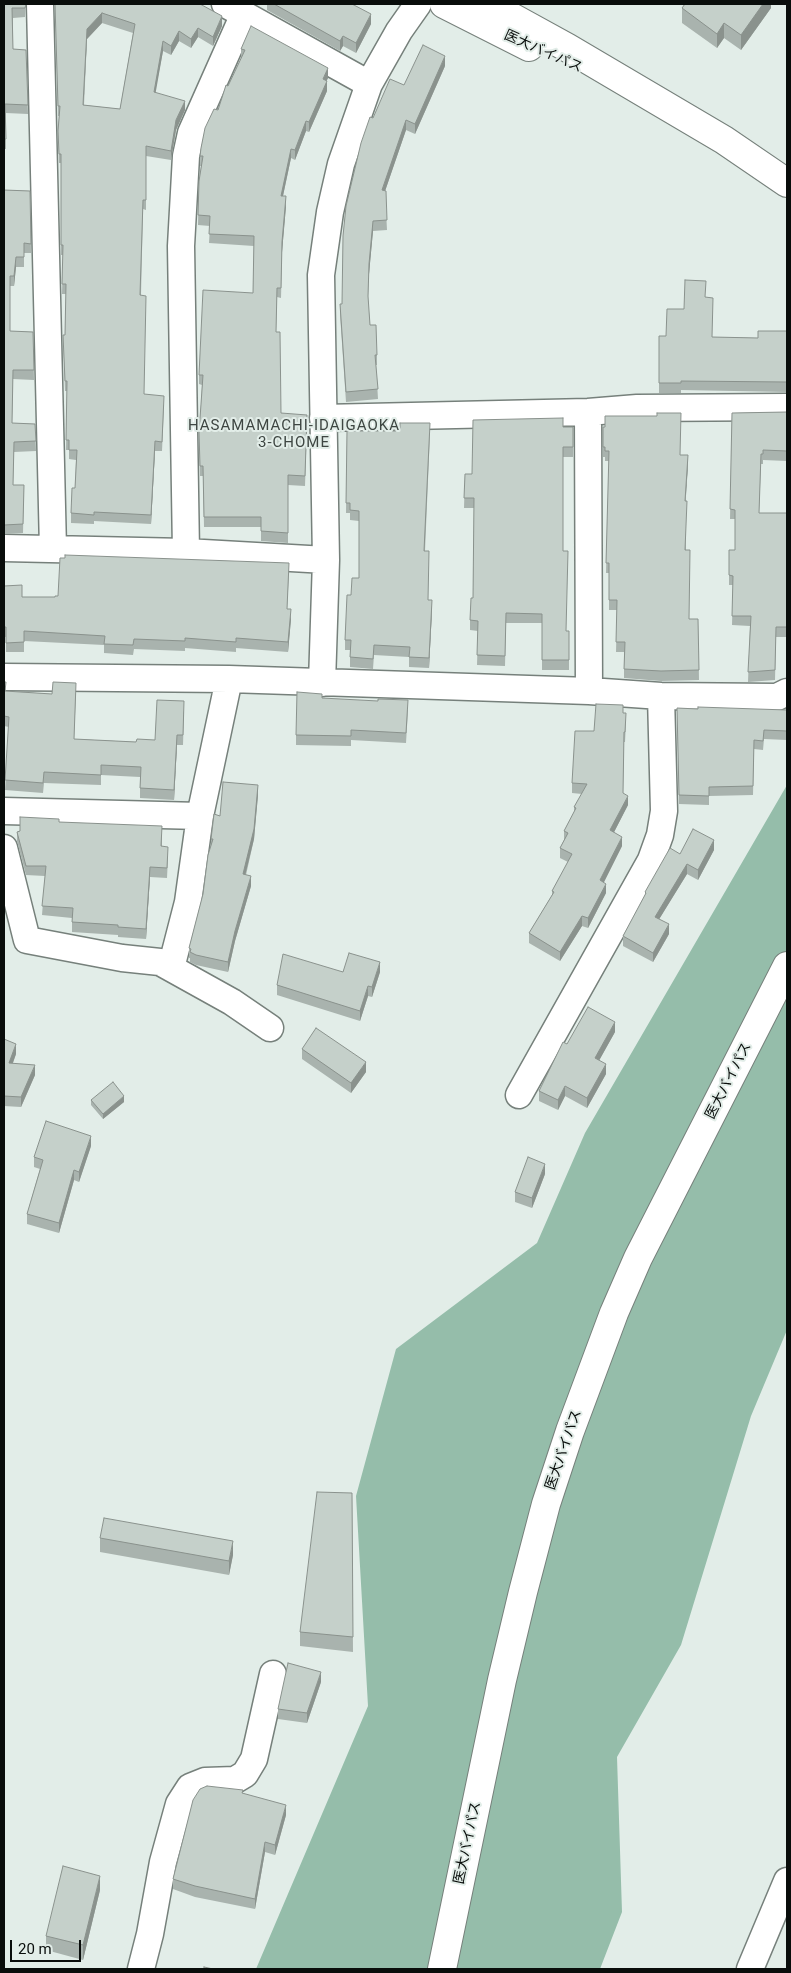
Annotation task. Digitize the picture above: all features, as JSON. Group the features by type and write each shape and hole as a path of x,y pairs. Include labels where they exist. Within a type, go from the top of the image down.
{"main road":[{"name":"医大バイパス","path":"444,4 566,64 644,93"},
{"name":"医大バイパス","path":"488,4 732,145 787,183"},
{"name":"医大バイパス","path":"442,1969 520,1601 546,1504 570,1431 614,1313 638,1258 787,966"}],"street":[{"path":"40,4 54,549"},
{"path":"322,683 326,560 321,274 330,212 341,164 368,84 399,31 418,4"},
{"path":"186,552 181,246 186,156 191,133 234,9 368,84"},
{"path":"323,418 588,412 637,408 787,406"},
{"path":"588,412 590,691"},
{"path":"4,548 186,552 326,560"},
{"path":"4,677 229,679 590,691 661,696 777,697 787,692"},
{"path":"171,968 188,902 200,816 229,679"},
{"path":"519,1095 650,860 660,835 664,811 661,696"},
{"path":"4,811 200,816"},
{"path":"4,848 27,940 122,958 160,962 232,1002 270,1028"},
{"path":"141,1969 163,1862 179,1804 190,1787 205,1781 235,1780 245,1774 254,1759 272,1674"},
{"path":"750,1969 787,1881"}],"green space":[{"path":"787,785 787,1330 751,1416 681,1645 617,1757 622,1912 600,1969 256,1969 368,1706 356,1496 396,1349 537,1243 585,1133"}],"building":[{"path":"4,4 26,4 25,8 12,8 13,49 26,50 28,105 5,104 6,139 4,139"},
{"path":"55,4 200,4 222,16 213,37 198,28 191,39 179,31 171,46 163,41 154,92 185,101 176,120 171,151 146,146 146,200 143,200 140,295 146,296 144,394 164,396 162,442 155,441 151,515 94,512 94,515 71,513 72,488 75,488 77,450 69,450 69,440 66,440 67,381 65,381 63,335 65,335 66,284 62,284 61,154 59,154 58,131 60,106 58,106","holes":["102,13 135,24 120,109 83,105 87,29"]},
{"path":"274,4 352,4 371,14 356,43 343,36 340,41"},
{"path":"685,4 763,4 741,35 724,23 717,34 682,8"},
{"path":"251,26 328,68 323,79 327,81 309,122 306,121 295,150 291,149 281,196 286,196 281,288 277,288 276,332 280,332 281,413 307,415 305,476 288,475 288,533 261,531 261,517 204,517 203,466 200,466 199,433 203,375 199,375 203,290 253,293 254,236 209,234 210,216 198,215 199,181 203,156 200,156 205,128 214,109 218,110 226,85 228,86 245,50 241,49"},
{"path":"423,45 445,56 415,124 406,120 382,190 386,191 387,220 373,221 368,296 370,325 376,325 377,355 375,355 378,389 346,392 340,304 342,304 343,236 346,206 361,143 370,117 373,118 390,79 404,85"},
{"path":"4,190 30,191 31,244 24,243 24,257 16,257 14,276 10,276 10,331 33,332 34,370 13,370 12,423 35,424 36,441 14,442 13,485 24,485 23,524 4,525"},
{"path":"685,280 706,281 705,297 713,298 712,337 758,338 758,331 787,331 787,382 681,381 681,383 659,383 659,336 666,336 667,309 684,309"},
{"path":"787,412 787,451 763,450 763,454 761,454 759,513 787,513 787,627 776,627 775,670 748,672 751,616 732,616 733,576 729,575 729,550 735,550 735,510 730,509 732,413"},
{"path":"657,413 681,413 680,455 688,455 685,501 687,501 685,550 690,550 689,619 698,619 699,670 661,671 624,669 625,642 616,642 617,600 609,600 609,563 606,563 609,451 605,451 605,447 603,447 605,416 657,416"},
{"path":"563,418 563,427 573,427 573,447 563,447 563,551 568,551 566,631 569,631 569,660 542,660 542,614 506,613 505,656 477,655 478,621 470,620 471,598 473,598 474,498 464,498 465,474 472,474 473,420"},
{"path":"400,423 430,423 424,551 429,551 428,600 432,600 429,658 409,657 410,647 374,645 373,659 350,657 351,640 345,640 347,595 351,595 352,578 359,578 359,511 350,510 350,503 346,503 347,431 400,431"},
{"path":"65,555 289,563 287,609 291,609 288,642 236,638 236,642 185,638 185,641 134,639 133,645 104,644 105,636 24,631 24,642 6,643 4,586 22,585 22,597 58,596 60,558 65,558"},
{"path":"4,682 6,682 5,691 52,694 53,682 76,683 74,739 136,742 137,739 155,740 157,700 184,701 183,735 177,735 174,790 140,788 141,767 101,765 101,775 44,772 43,783 5,780 9,717 4,716"},
{"path":"297,692 322,694 322,698 378,701 378,699 408,700 406,733 351,730 351,736 296,735"},
{"path":"596,704 623,705 623,713 626,713 623,793 628,796 610,830 622,837 600,880 606,884 588,918 582,916 560,952 529,933 554,892 552,891 572,854 560,848 568,833 564,831 576,808 574,807 587,784 572,783 575,731 594,731"},
{"path":"698,707 787,710 787,731 764,730 763,741 754,740 753,786 709,787 709,796 679,795 677,708 698,709"},
{"path":"223,782 258,785 254,829 243,874 251,876 228,962 196,955 190,952 191,949 189,948 203,894 208,855 213,839 211,839 214,814 220,816"},
{"path":"20,817 59,819 59,822 162,826 161,846 168,847 167,868 150,867 146,929 72,922 73,908 42,906 46,866 26,866 17,832 20,831"},
{"path":"693,829 714,840 698,870 687,864 655,917 669,924 653,953 623,936 670,848 680,854"},
{"path":"349,953 380,962 372,987 368,986 360,1011 277,985 283,954 343,972"},
{"path":"588,1007 615,1022 595,1058 606,1064 587,1098 565,1086 558,1100 539,1091 563,1042 567,1044"},
{"path":"316,1028 366,1062 351,1083 302,1049"},
{"path":"4,1039 16,1044 9,1063 35,1065 21,1097 4,1096"},
{"path":"113,1082 124,1096 103,1114 91,1100"},
{"path":"46,1121 91,1136 79,1172 74,1170 59,1223 27,1214 43,1160 34,1157"},
{"path":"528,1157 545,1164 532,1198 515,1192"},
{"path":"317,1492 352,1493 353,1637 300,1632"},
{"path":"104,1518 233,1541 229,1561 100,1538"},
{"path":"288,1663 321,1672 307,1713 278,1709"},
{"path":"207,1786 243,1790 242,1793 286,1805 275,1845 265,1842 255,1899 195,1886 173,1879 193,1800 200,1789"},
{"path":"63,1866 100,1876 83,1945 46,1936"}],"district":[{"name":"HASAMAMACHI-IDAIGAOKA 3-CHOME","path":"294,434"}]}
